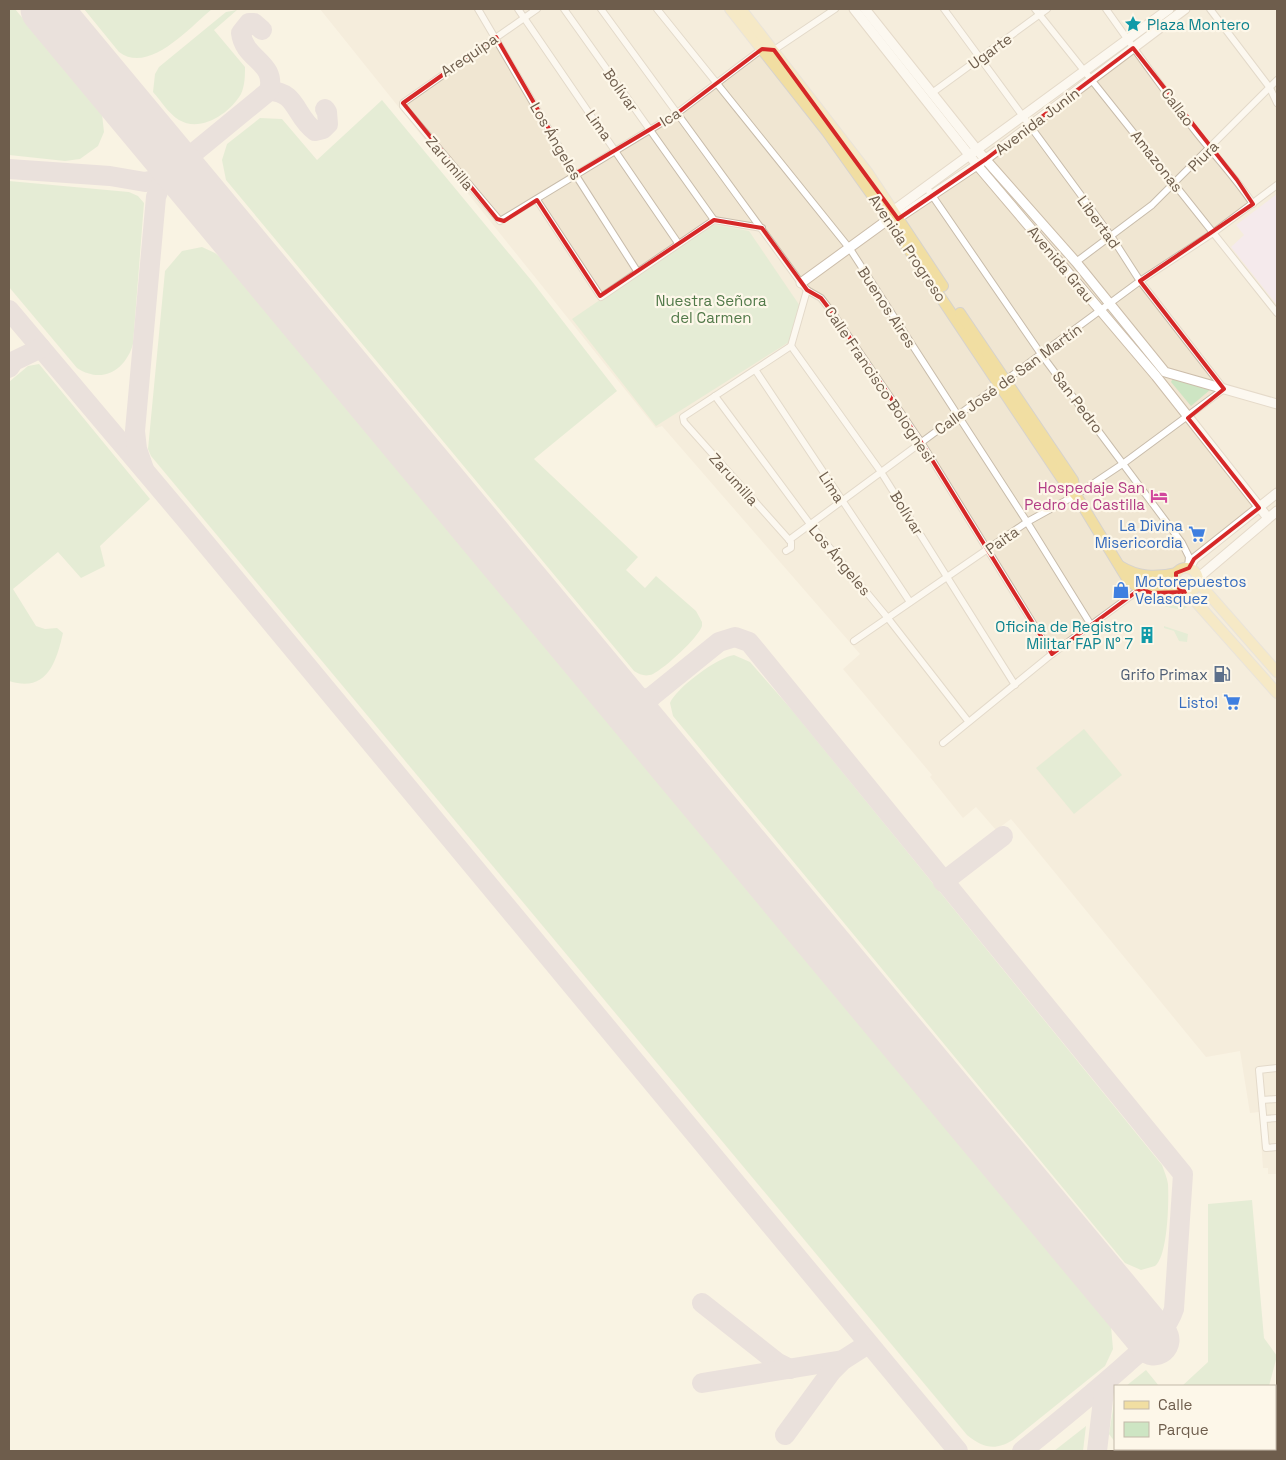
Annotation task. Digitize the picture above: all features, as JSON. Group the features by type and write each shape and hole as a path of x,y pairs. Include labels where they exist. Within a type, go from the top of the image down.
{"main road":[{"name":"Avenida Progreso","path":"730,9 827,132 890,219 1002,382 1073,480 1076,495 1116,564 1132,584 1140,589"},
{"name":"Avenida Progreso","path":"741,9 837,132 890,219"},
{"path":"1116,564 1136,575 1157,576 1176,573 1181,569 1188,568 1195,572 1198,580 1226,615 1277,672"},
{"path":"1176,573 1174,580 1176,586 1186,592 1277,693"},
{"path":"1140,589 1151,593 1186,592 1192,590 1198,580"},
{"path":"1216,624 1226,615"},
{"path":"1251,663 1261,654"}],"street":[{"name":"Los Ángeles","path":"478,9 575,174 637,271"},
{"name":"Lima","path":"518,9 616,149 678,243"},
{"name":"Arequipa","path":"403,103 537,9"},
{"name":"Bolívar","path":"564,9 714,220"},
{"name":"Calle Francisco Bolognesi","path":"601,9 676,114 807,290 822,298 830,309 922,442 1052,654"},
{"name":"Buenos Aires","path":"657,9 850,249 1091,624"},
{"path":"762,49 774,50 835,9"},
{"name":"Avenida Grau","path":"854,9 977,166 1100,311 1268,518"},
{"name":"Avenida Grau","path":"865,9 978,151 1076,262 1165,372 1224,389"},
{"name":"Libertad","path":"944,9 979,60 1111,236 1140,281 1224,389"},
{"name":"Ugarte","path":"932,93 979,60 1037,12 1047,9"},
{"name":"Callao","path":"1106,9 1210,148 1237,180 1252,204"},
{"name":"Avenida Junín","path":"890,219 933,196 977,166 1092,80 1169,9"},
{"name":"Avenida Junín","path":"801,282 850,249 927,188 1086,72 1185,9"},
{"path":"1210,9 1270,88 1277,103"},
{"name":"Amazonas","path":"1037,12 1277,313"},
{"name":"Ica","path":"500,221 676,114 762,49"},
{"name":"Piura","path":"1076,262 1175,184 1277,80"},
{"name":"Zarumilla","path":"403,103 403,106 500,221"},
{"name":"Calle José de San Martín","path":"789,540 1140,281 1213,233 1277,185"},
{"name":"San Pedro","path":"927,188 1042,354 1187,550 1189,557 1188,568"},
{"path":"537,200 600,296 714,220 762,228"},
{"path":"715,396 756,371 791,346 807,290"},
{"name":"Bolívar","path":"791,346 881,472 1015,685"},
{"name":"Lima","path":"756,371 910,602"},
{"path":"1224,389 1277,404"},
{"name":"Paita","path":"854,641 1027,522 1076,495 1124,463 1188,418 1224,389"},
{"name":"Los Ángeles","path":"715,396 810,524 888,617 968,721"},
{"name":"Zarumilla","path":"715,396 683,417 684,422 732,479 789,540"},
{"path":"1188,568 1194,559 1277,493"},
{"path":"1198,580 1277,510"},
{"path":"786,551 792,546 789,540"},
{"path":"943,743 1052,654 1140,589"},
{"path":"1277,1068 1259,1070 1266,1148 1277,1147"},
{"path":"1262,1100 1277,1099"},
{"path":"1264,1119 1277,1118"}],"highlighted area":[{"path":"496,37 575,174 676,114 762,49 774,50 898,219 986,159 1133,48 1237,180 1253,204 1140,281 1224,389 1188,418 1259,508 1194,559 1189,568 1176,573 1176,586 1185,592 1151,593 1140,589 1052,654 921,442 834,315 821,298 807,290 762,228 714,220 600,296 537,200 504,221 497,219 403,103"}],"shaded area":[{"path":"320,9 1277,9 1277,1174 1268,1174 1268,1168 1263,1168 1259,1112 1250,1113 1240,1051 1206,1057 1011,819 996,830 976,807 963,818 930,777 932,775 843,669 860,654 662,426 656,428"},
{"path":"1277,194 1277,305 1231,247 1244,235 1236,225"}],"green space":[{"path":"9,9 15,9 102,114 104,132 98,146 80,159 65,161 9,155"},
{"path":"84,9 212,9 181,37 156,53 143,58 131,57 119,52"},
{"path":"237,10 214,30 245,67 244,84 241,94 230,108 214,119 196,124 179,120 168,111 153,92 155,74 159,67 226,12"},
{"path":"382,100 531,280 617,391 534,459 638,557 626,570 645,588 656,576 696,611 702,622 699,631 680,652 653,674 643,675 634,671 226,180 222,160 227,144 260,118 282,119 317,160"},
{"path":"9,181 129,192 138,196 144,203 133,344 125,361 112,372 96,375 77,368 9,287"},
{"name":"Nuestra Señora del Carmen","path":"711,224 749,231 800,306 789,342 656,426 572,319"},
{"path":"202,247 215,253 225,261 1111,1326 1113,1349 1105,1366 1013,1440 995,1447 978,1443 967,1435 151,456 148,449 165,271 182,251"},
{"path":"39,364 150,499 100,546 105,566 81,578 58,552 13,589 36,626 45,629 57,628 63,633 53,665 47,673 32,683 22,684 9,681 9,382 28,366"},
{"path":"1173,378 1211,389 1191,406 1171,382"},
{"path":"1162,600 1185,603 1187,607 1182,610 1144,602"},
{"path":"1164,626 1188,634 1187,642 1179,641 1174,631 1164,628"},
{"path":"734,655 750,662 792,710 1162,1165 1168,1184 1168,1215 1163,1251 1155,1266 1141,1270 1125,1263 673,716 670,703 680,689 708,667"},
{"path":"1084,729 1122,775 1074,814 1036,768"},
{"path":"1252,1200 1264,1338 1277,1356 1269,1385 1183,1385 1208,1362 1208,1204"},
{"path":"1146,1370 1158,1385 1127,1385"},
{"path":"1114,1402 1114,1441 1109,1434"},
{"path":"1086,1426 1083,1451 1054,1451"},
{"path":"1120,1450 1246,1450 1246,1451"}],"taxiway":[{"path":"9,169 110,176 145,182 163,178 269,91 270,81 268,74 243,42 241,33 249,23 254,23 262,30"},
{"path":"269,91 278,92 291,100 303,119 315,131 323,129 328,124 325,109"},
{"path":"144,469 137,449 135,431 156,197 163,178"},
{"path":"9,310 187,521 958,1451"},
{"path":"9,368 14,361 41,348"},
{"path":"642,724 644,709 651,697 719,642 735,637 749,642 1183,1174 1174,1309 1166,1326 1087,1398 1022,1451"},
{"path":"618,696 637,702 651,697"},
{"path":"943,882 1003,836"},
{"path":"702,1303 778,1363 790,1369"},
{"path":"785,1435 831,1372 843,1360 868,1344"},
{"path":"702,1383 843,1360"},
{"path":"1097,1451 1105,1383"}],"runway":[{"path":"46,9 1154,1340"}],"place":[{"name":"Plaza Montero","path":"1133,24"},
{"name":"Hospedaje San Pedro de Castilla","path":"1159,496"},
{"name":"La Divina Misericordia","path":"1197,534"},
{"name":"Motorepuestos Velasquez","path":"1121,590"},
{"name":"Oficina de Registro Militar FAP N° 7","path":"1147,635"},
{"name":"Grifo Primax","path":"1222,674"},
{"name":"Listo!","path":"1232,702"}]}
